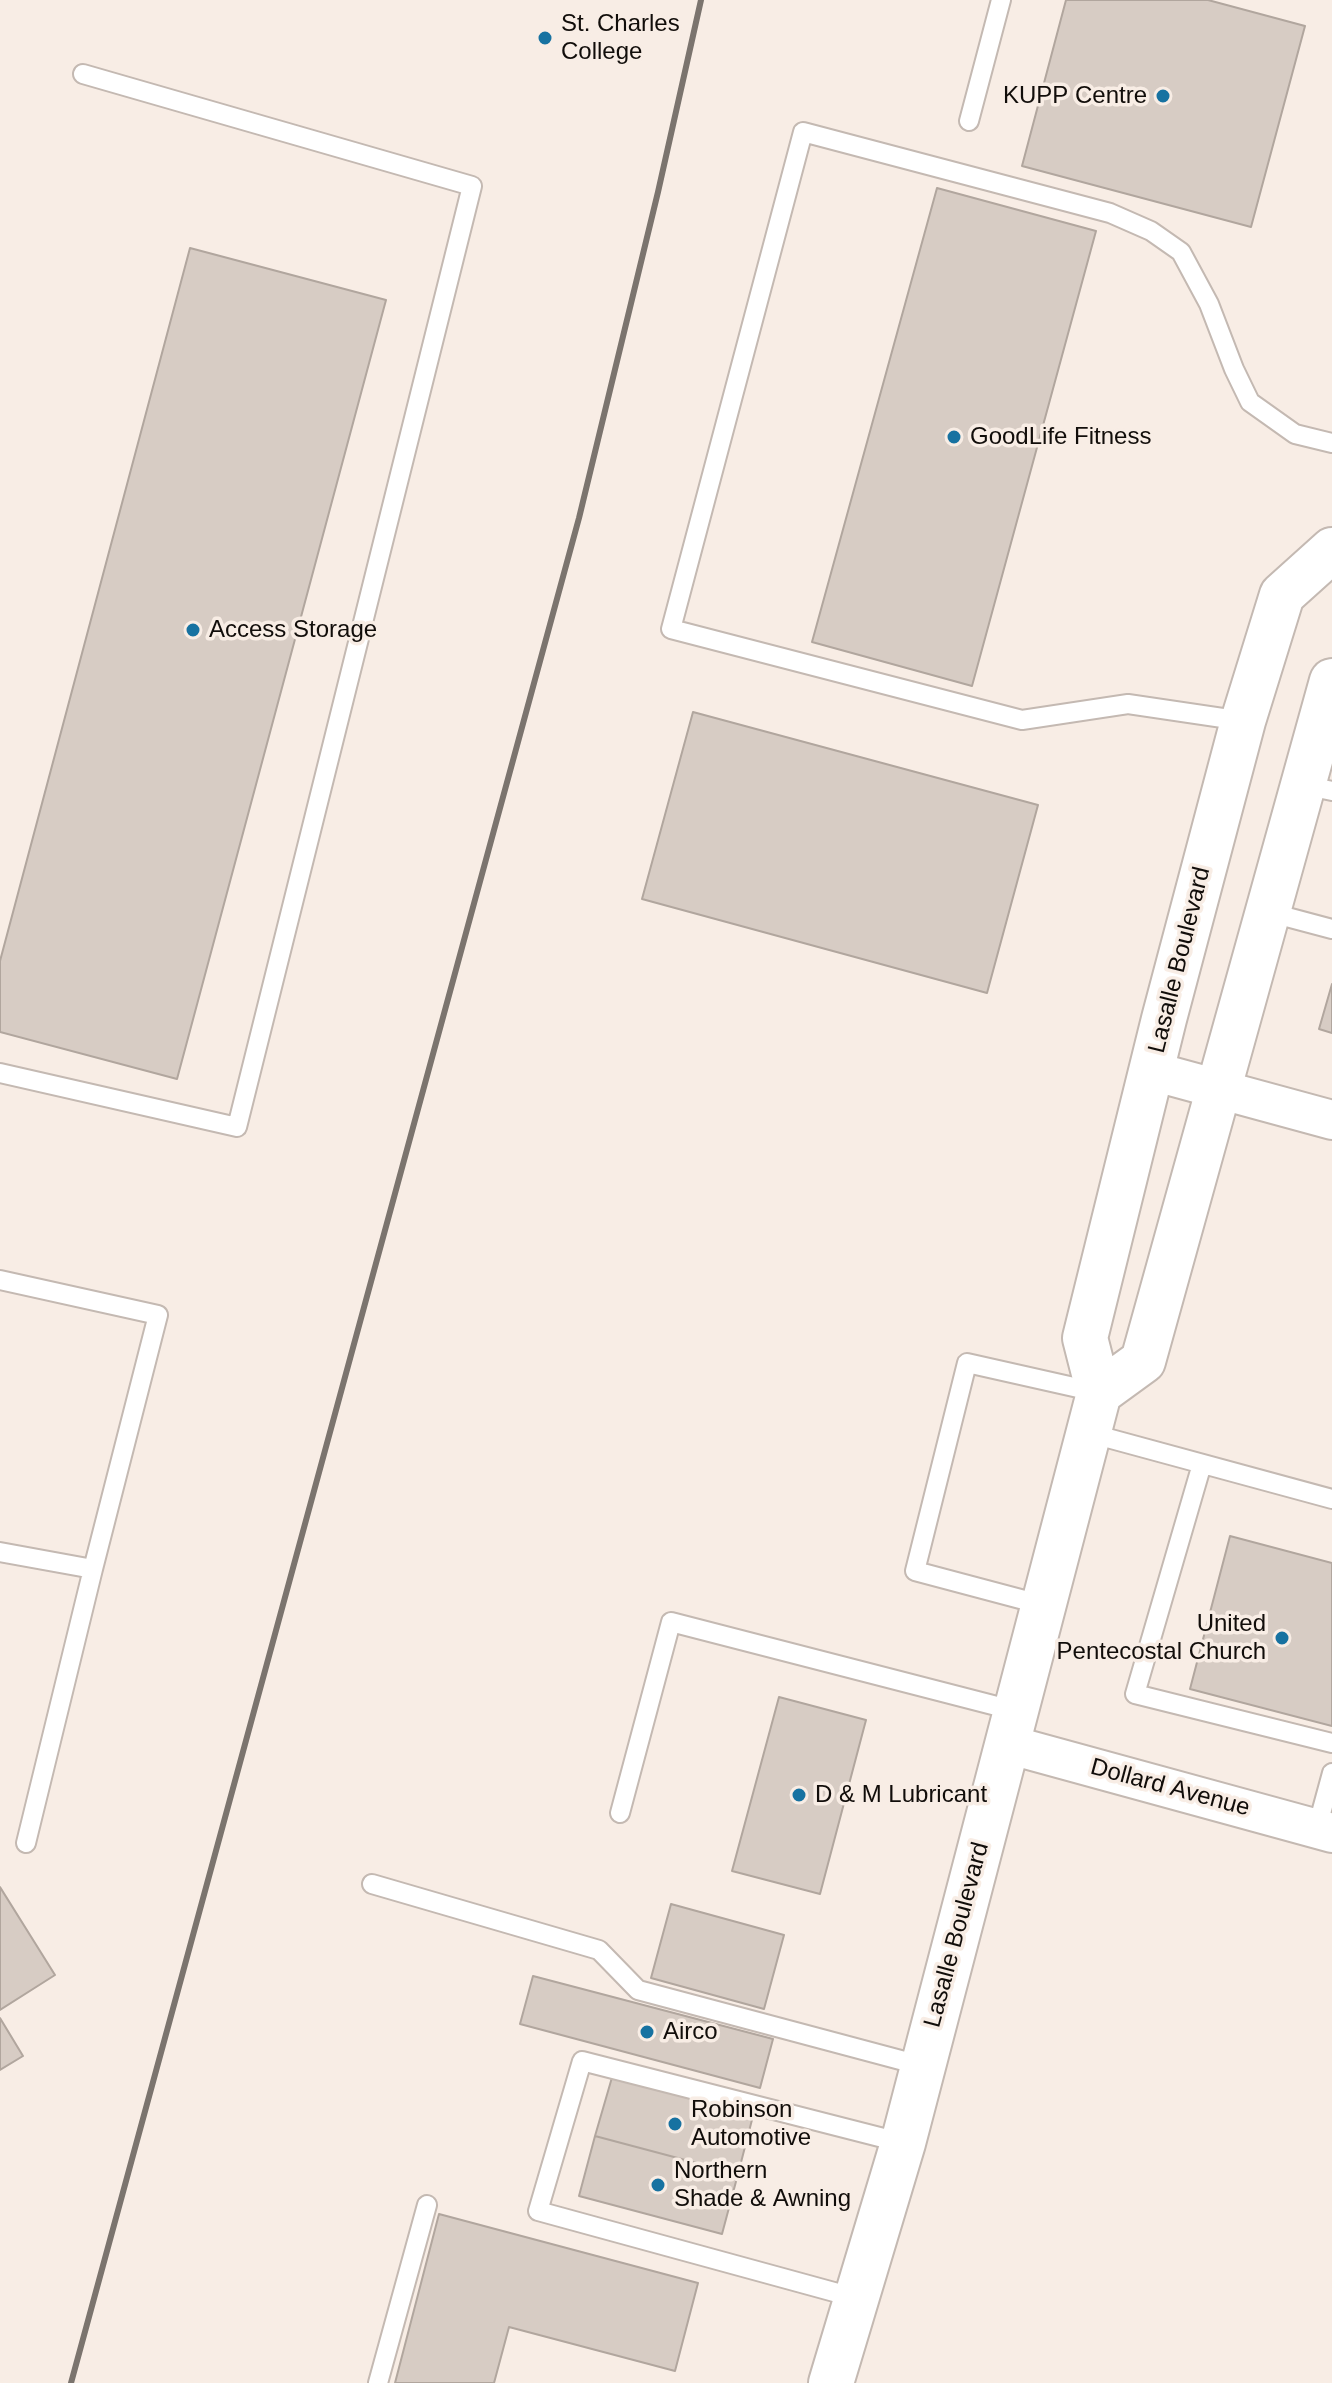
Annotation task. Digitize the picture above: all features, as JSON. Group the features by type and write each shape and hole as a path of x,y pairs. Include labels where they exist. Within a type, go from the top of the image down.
{"main road":[{"name":"Lasalle Boulevard","path":"831,2383 903,2143 1094,1413 1085,1338 1116,1207 1243,721 1282,595 1332,550"},
{"path":"1094,1413 1143,1361 1268,912 1317,788 1332,681"}],"street":[{"path":"1152,1071 1332,1120"},
{"name":"Dollard Avenue","path":"1012,1728 1324,1830"}],"lane":[{"path":"969,121 1001,0"},
{"path":"0,1073 237,1127 472,186 83,74"},
{"path":"1243,721 1128,704 1022,720 671,629 803,132 1110,213 1151,231 1181,252 1209,304 1250,402 1295,434 1332,443"},
{"path":"1268,912 1332,929"},
{"path":"0,1280 158,1315 26,1843"},
{"path":"1043,1605 915,1571 967,1363 1094,1413 1202,1464 1332,1499"},
{"path":"1202,1464 1135,1694 1332,1743"},
{"path":"0,1552 93,1569"},
{"path":"620,1813 671,1622 1012,1728"},
{"path":"1324,1830 1332,1773"},
{"path":"372,1884 599,1950 638,1990 923,2066"},
{"path":"856,2298 538,2211 582,2061 903,2143"},
{"path":"378,2383 427,2205"}],"building":[{"name":"KUPP Centre","path":"1066,0 1208,0 1305,26 1251,227 1022,166"},
{"name":"GoodLife Fitness","path":"937,188 1096,231 972,686 812,642"},
{"name":"Access Storage","path":"190,248 386,300 177,1079 0,1032 0,961"},
{"path":"693,712 1038,805 987,993 642,899"},
{"path":"1332,984 1332,1033 1319,1029"},
{"path":"1230,1536 1332,1563 1332,1726 1190,1689"},
{"name":"D & M Lubricant","path":"779,1697 866,1720 820,1894 732,1871"},
{"path":"0,1887 55,1975 0,2010"},
{"path":"671,1904 784,1935 764,2009 651,1978"},
{"name":"Airco","path":"533,1976 773,2039 760,2088 520,2024"},
{"path":"0,2018 23,2056 0,2070"},
{"name":"Robinson Automotive","path":"613,2074 754,2112 738,2174 595,2136"},
{"name":"Northern Shade & Awning","path":"595,2136 738,2174 722,2234 579,2196"},
{"path":"439,2214 698,2283 675,2371 509,2327 494,2383 395,2383"}],"railway":[{"path":"71,2383 579,518 701,0"}],"place":[{"name":"St. Charles College","path":"545,38"},
{"name":"KUPP Centre","path":"1163,96"},
{"name":"GoodLife Fitness","path":"954,437"},
{"name":"Access Storage","path":"193,630"},
{"name":"United Pentecostal Church","path":"1282,1638"},
{"name":"D & M Lubricant","path":"799,1795"},
{"name":"Airco","path":"647,2032"},
{"name":"Robinson Automotive","path":"675,2124"},
{"name":"Northern Shade & Awning","path":"658,2185"}]}
